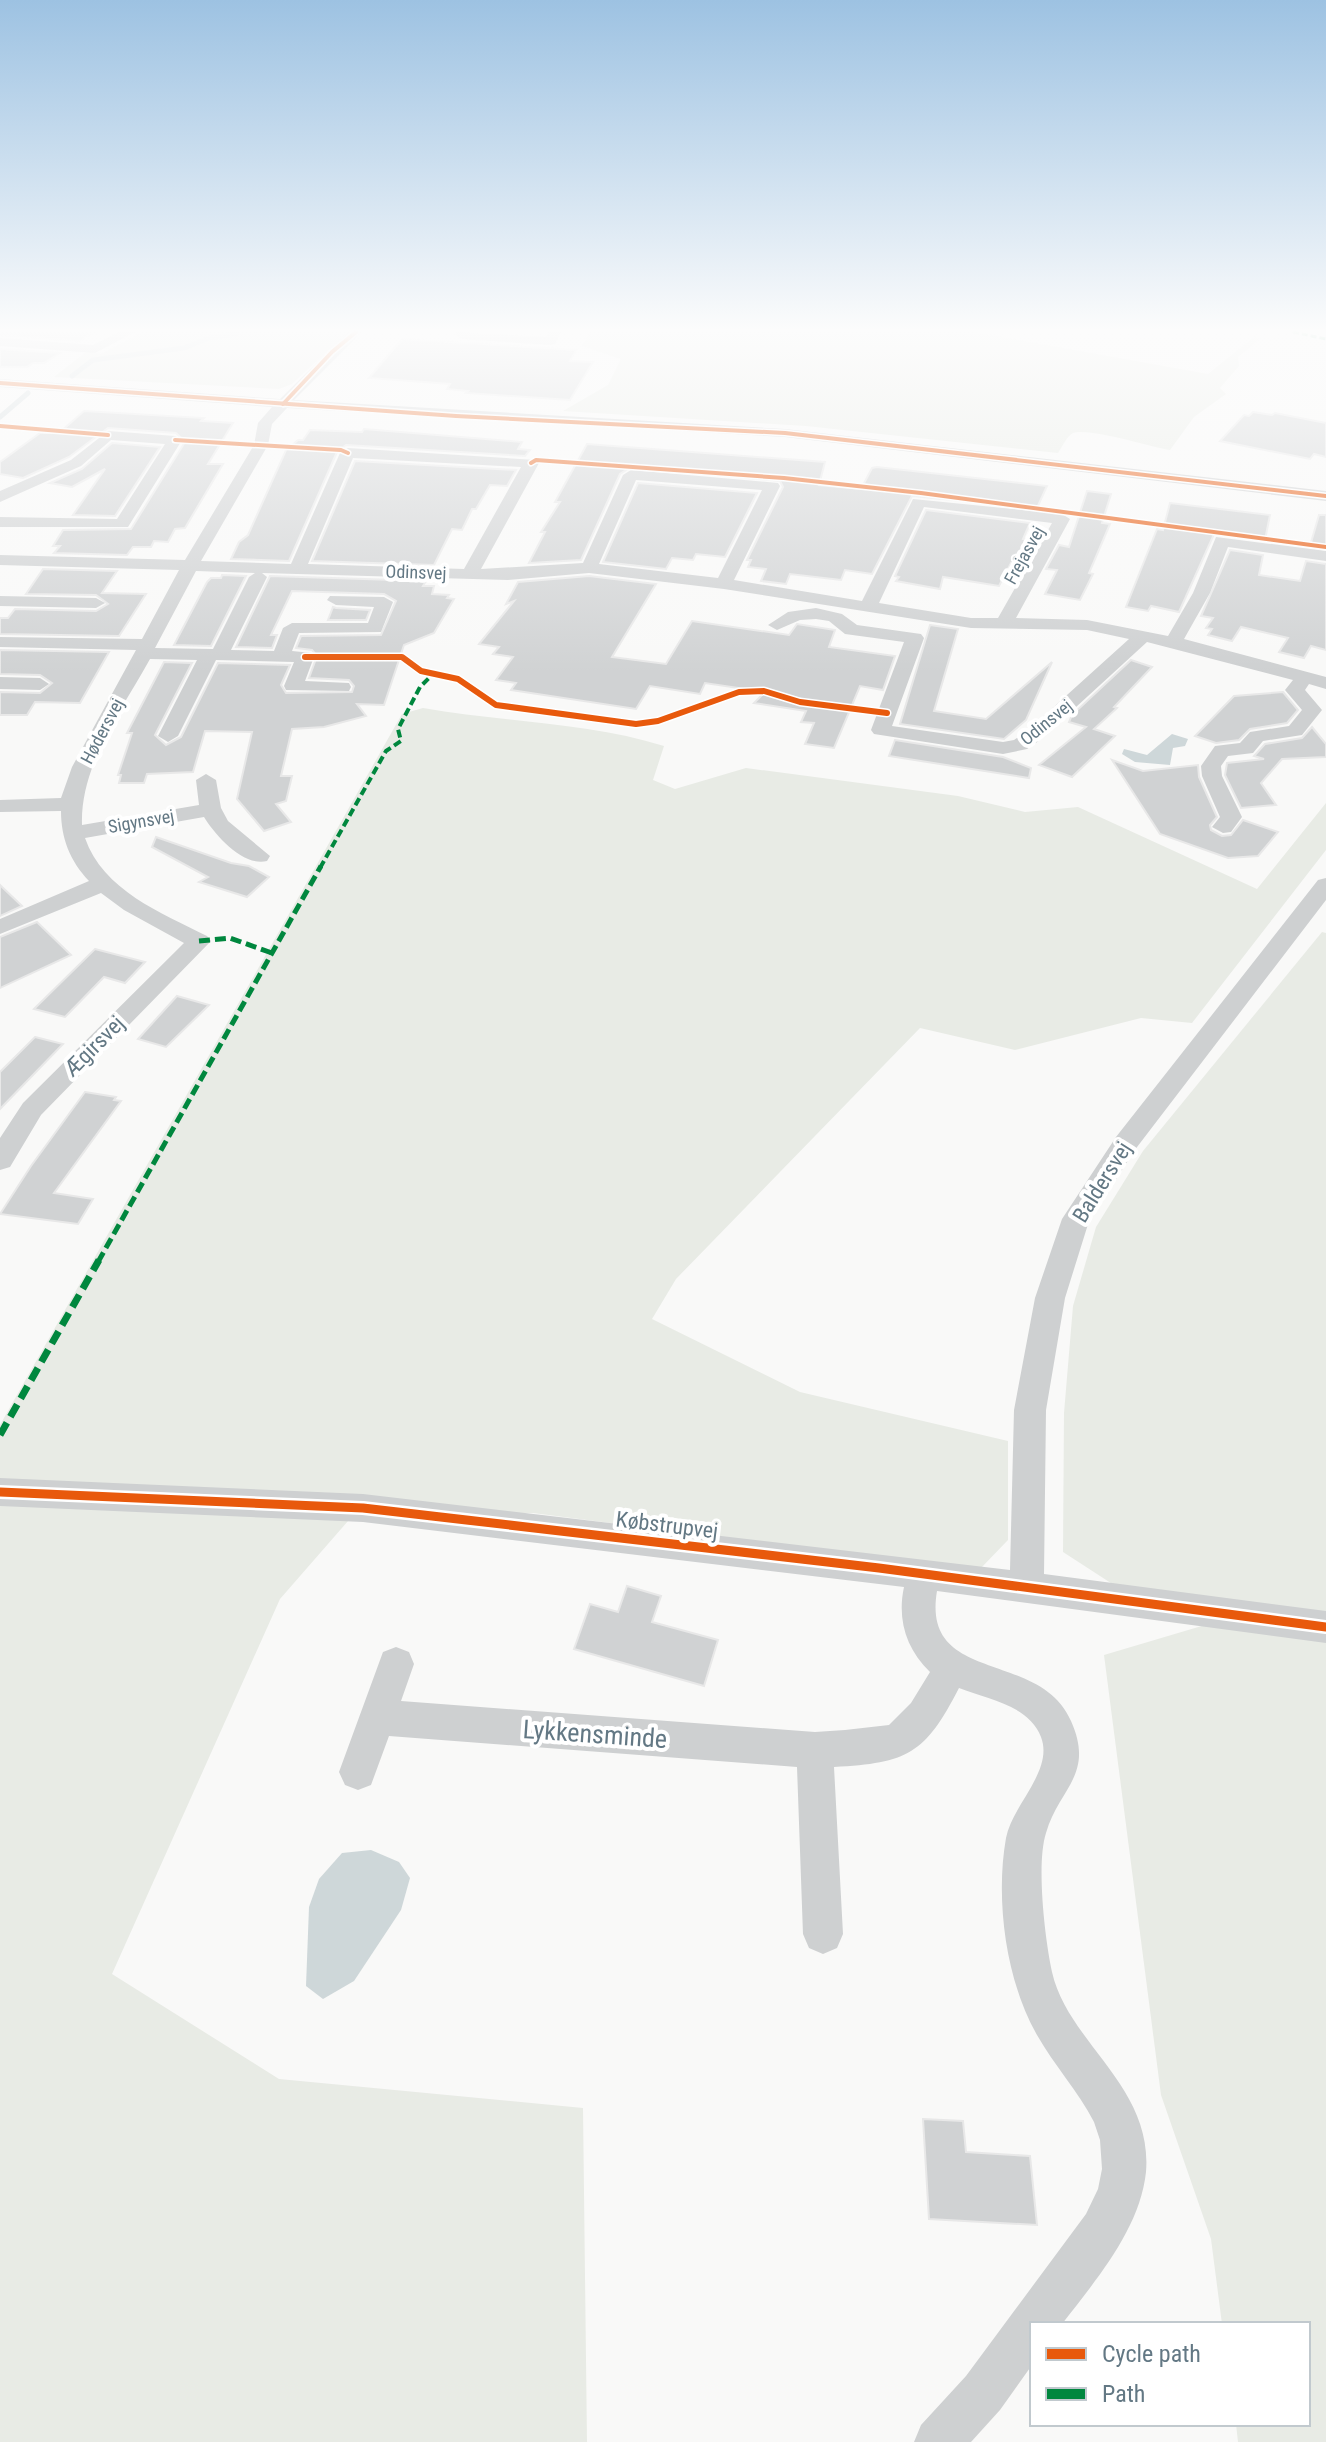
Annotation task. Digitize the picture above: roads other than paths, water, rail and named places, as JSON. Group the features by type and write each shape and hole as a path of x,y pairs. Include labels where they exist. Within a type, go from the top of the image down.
{"street":[{"path":"0,497 76,463 95,446"},
{"path":"0,522 122,524 171,446"},
{"name":"Hødersvej","path":"199,941 147,915 102,884 80,855 71,804 82,767 259,446"},
{"path":"916,446 1326,496"},
{"path":"298,567 348,453 531,463 470,574"},
{"path":"589,568 631,475 772,486 724,584"},
{"name":"Frejasvej","path":"869,605 919,502 1062,519 1003,625"},
{"path":"19,561 49,523"},
{"path":"1173,642 1198,604 1211,577 1222,541 1326,556"},
{"name":"Odinsvej","path":"0,560 508,575 589,568 724,584 827,607 851,630 915,638 881,730 1003,748 1020,745 1033,736 1144,635"},
{"path":"168,736 258,577"},
{"path":"281,656 292,628 375,628 384,602 336,600"},
{"path":"0,601 96,603"},
{"name":"Odinsvej","path":"777,625 794,615 827,607 869,605 1003,625 1087,625 1173,642 1326,683"},
{"path":"0,642 214,655 305,657 293,686 342,687"},
{"path":"1223,827 1231,817 1212,776 1211,766 1222,750 1246,749 1257,736 1295,731 1312,710 1295,690 1305,677"},
{"path":"0,683 40,684"},
{"path":"206,780 208,810 227,834 259,856"},
{"path":"0,806 71,804"},
{"name":"Sigynsvej","path":"74,833 208,810"},
{"path":"0,927 102,884"},
{"name":"Baldersvej","path":"1027,1588 1030,1410 1050,1298 1076,1219 1125,1144 1326,885"},
{"name":"Ægirsvej","path":"0,1160 32,1109 199,941"},
{"name":"Købstrupvej","path":"0,1492 363,1508 879,1568 1326,1627"},
{"path":"923,1576 917,1610 922,1638 951,1668 1029,1698 1045,1710 1060,1736 1059,1770 1027,1830 1023,1857 1032,1976 1052,2023 1100,2085 1121,2136 1124,2169 1117,2201 1097,2236 1034,2322"},
{"path":"358,1772 396,1664"},
{"name":"Lykkensminde","path":"376,1717 815,1750 886,1746 910,1735 924,1718 951,1668"},
{"path":"815,1750 823,1934"},
{"path":"938,2442 983,2393 1030,2328"}]}
